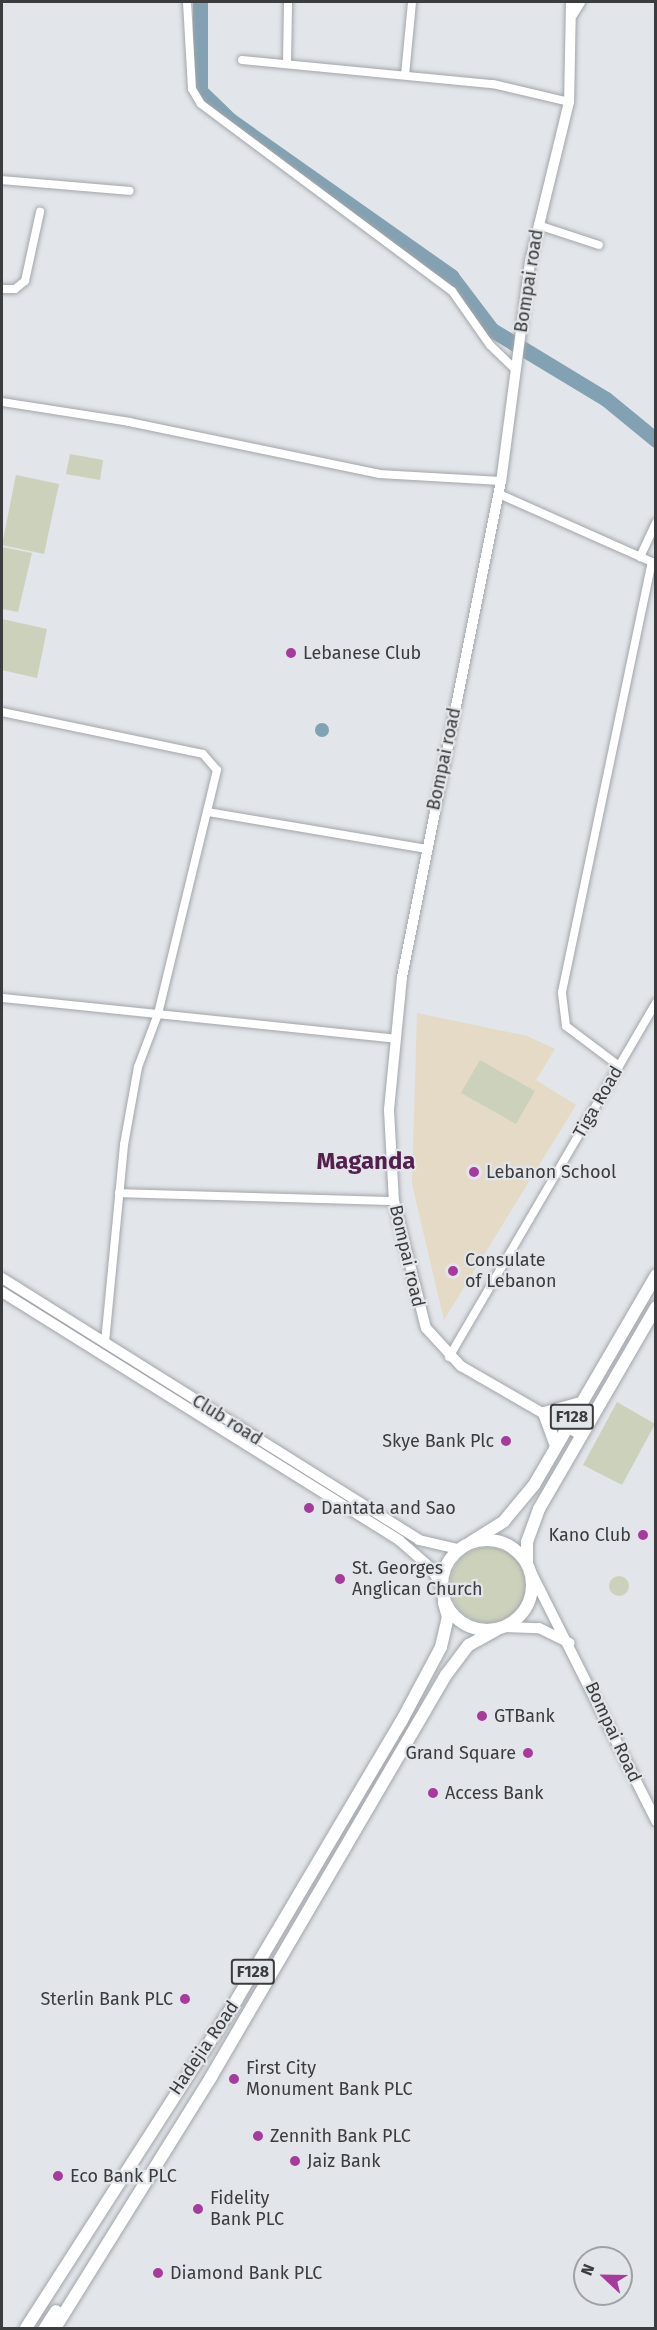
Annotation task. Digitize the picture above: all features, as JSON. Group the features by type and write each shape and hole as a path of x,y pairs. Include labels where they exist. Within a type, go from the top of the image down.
{"main road":[{"name":"F128","path":"444,1602 442,1587 447,1561 458,1549 519,1506 656,1275"},
{"name":"F128","path":"500,1628 528,1605 531,1526 656,1307"},
{"path":"556,1446 544,1413 581,1403"},
{"path":"471,1542 497,1540 529,1568"},
{"path":"444,1602 460,1622 500,1628"},
{"name":"Hadejia Road","path":"26,2328 224,2017 432,1667 447,1630 444,1602"},
{"name":"Hadejia Road","path":"55,2328 446,1675 469,1645 500,1628"},
{"path":"45,2328 211,2056 224,2017"},
{"path":"34,2328 211,2056 240,2022"}],"street":[{"path":"188,2 192,89 201,104 452,291 490,345 516,369"},
{"path":"287,62 288,2"},
{"path":"405,75 412,2"},
{"name":"Bompai road","path":"571,2 569,102 537,225 499,494 426,849 392,1038 394,1201 417,1306 426,1328 449,1357 582,1436"},
{"path":"572,15 580,2"},
{"path":"242,60 287,62 494,84 569,102"},
{"path":"2,180 130,191"},
{"path":"2,289 15,289 25,281 40,212"},
{"path":"537,225 599,244"},
{"path":"2,402 129,422 379,474 501,481"},
{"path":"499,494 654,563 562,992 566,1026 619,1066"},
{"path":"640,557 656,522"},
{"path":"2,712 211,758 217,770 158,1014 138,1067 119,1193 105,1343"},
{"path":"208,812 426,849"},
{"path":"2,998 392,1038"},
{"name":"Tiga Road","path":"449,1357 656,1003"},
{"path":"119,1193 394,1201"},
{"name":"Club road","path":"2,1278 306,1476 419,1540 458,1549"},
{"path":"2,1292 306,1476 400,1541 431,1568 442,1587"},
{"name":"Bompai Road","path":"529,1568 571,1643 656,1821"},
{"path":"500,1628 539,1628 571,1643"}],"shaded area":[{"name":"Lebanon School","path":"417,1013 527,1036 555,1049 536,1080 576,1105 444,1320 412,1184"}],"green space":[{"path":"70,454 103,460 100,480 66,474"},
{"path":"16,475 59,484 44,554 2,545"},
{"path":"2,547 32,553 18,612 2,609"},
{"path":"2,619 47,629 37,678 2,670"},
{"path":"480,1060 535,1091 516,1124 461,1093"},
{"path":"617,1402 655,1424 622,1485 583,1465"},
{"path":"488,1547 502,1550 515,1558 523,1571 526,1585 523,1599 515,1612 502,1620 488,1623 474,1620 461,1612 453,1599 450,1585 453,1571 461,1558 474,1550"},
{"path":"619,1576 626,1579 629,1586 626,1593 619,1596 612,1593 609,1586 612,1579"}],"water":[{"path":"322,723 327,725 329,730 327,735 322,737 317,735 315,730 317,725"}],"waterway":[{"path":"200,2 200,91 230,120 451,276 492,330 606,399 656,440"}],"place":[{"name":"Lebanese Club","path":"291,653"},
{"name":"Lebanon School","path":"474,1172"},
{"name":"Consulate of Lebanon","path":"453,1271"},
{"name":"Skye Bank Plc","path":"506,1441"},
{"name":"Dantata and Sao","path":"309,1508"},
{"name":"Kano Club","path":"643,1535"},
{"name":"St. Georges Anglican Church","path":"340,1579"},
{"name":"GTBank","path":"482,1716"},
{"name":"Grand Square","path":"528,1753"},
{"name":"Access Bank","path":"433,1793"},
{"name":"Sterlin Bank PLC","path":"185,1999"},
{"name":"First City Monument Bank PLC","path":"234,2079"},
{"name":"Zennith Bank PLC","path":"258,2136"},
{"name":"Jaiz Bank","path":"295,2161"},
{"name":"Eco Bank PLC","path":"58,2176"},
{"name":"Fidelity Bank PLC","path":"198,2209"},
{"name":"Diamond Bank PLC","path":"158,2273"}],"district":[{"name":"Maganda","path":"366,1162"}]}
